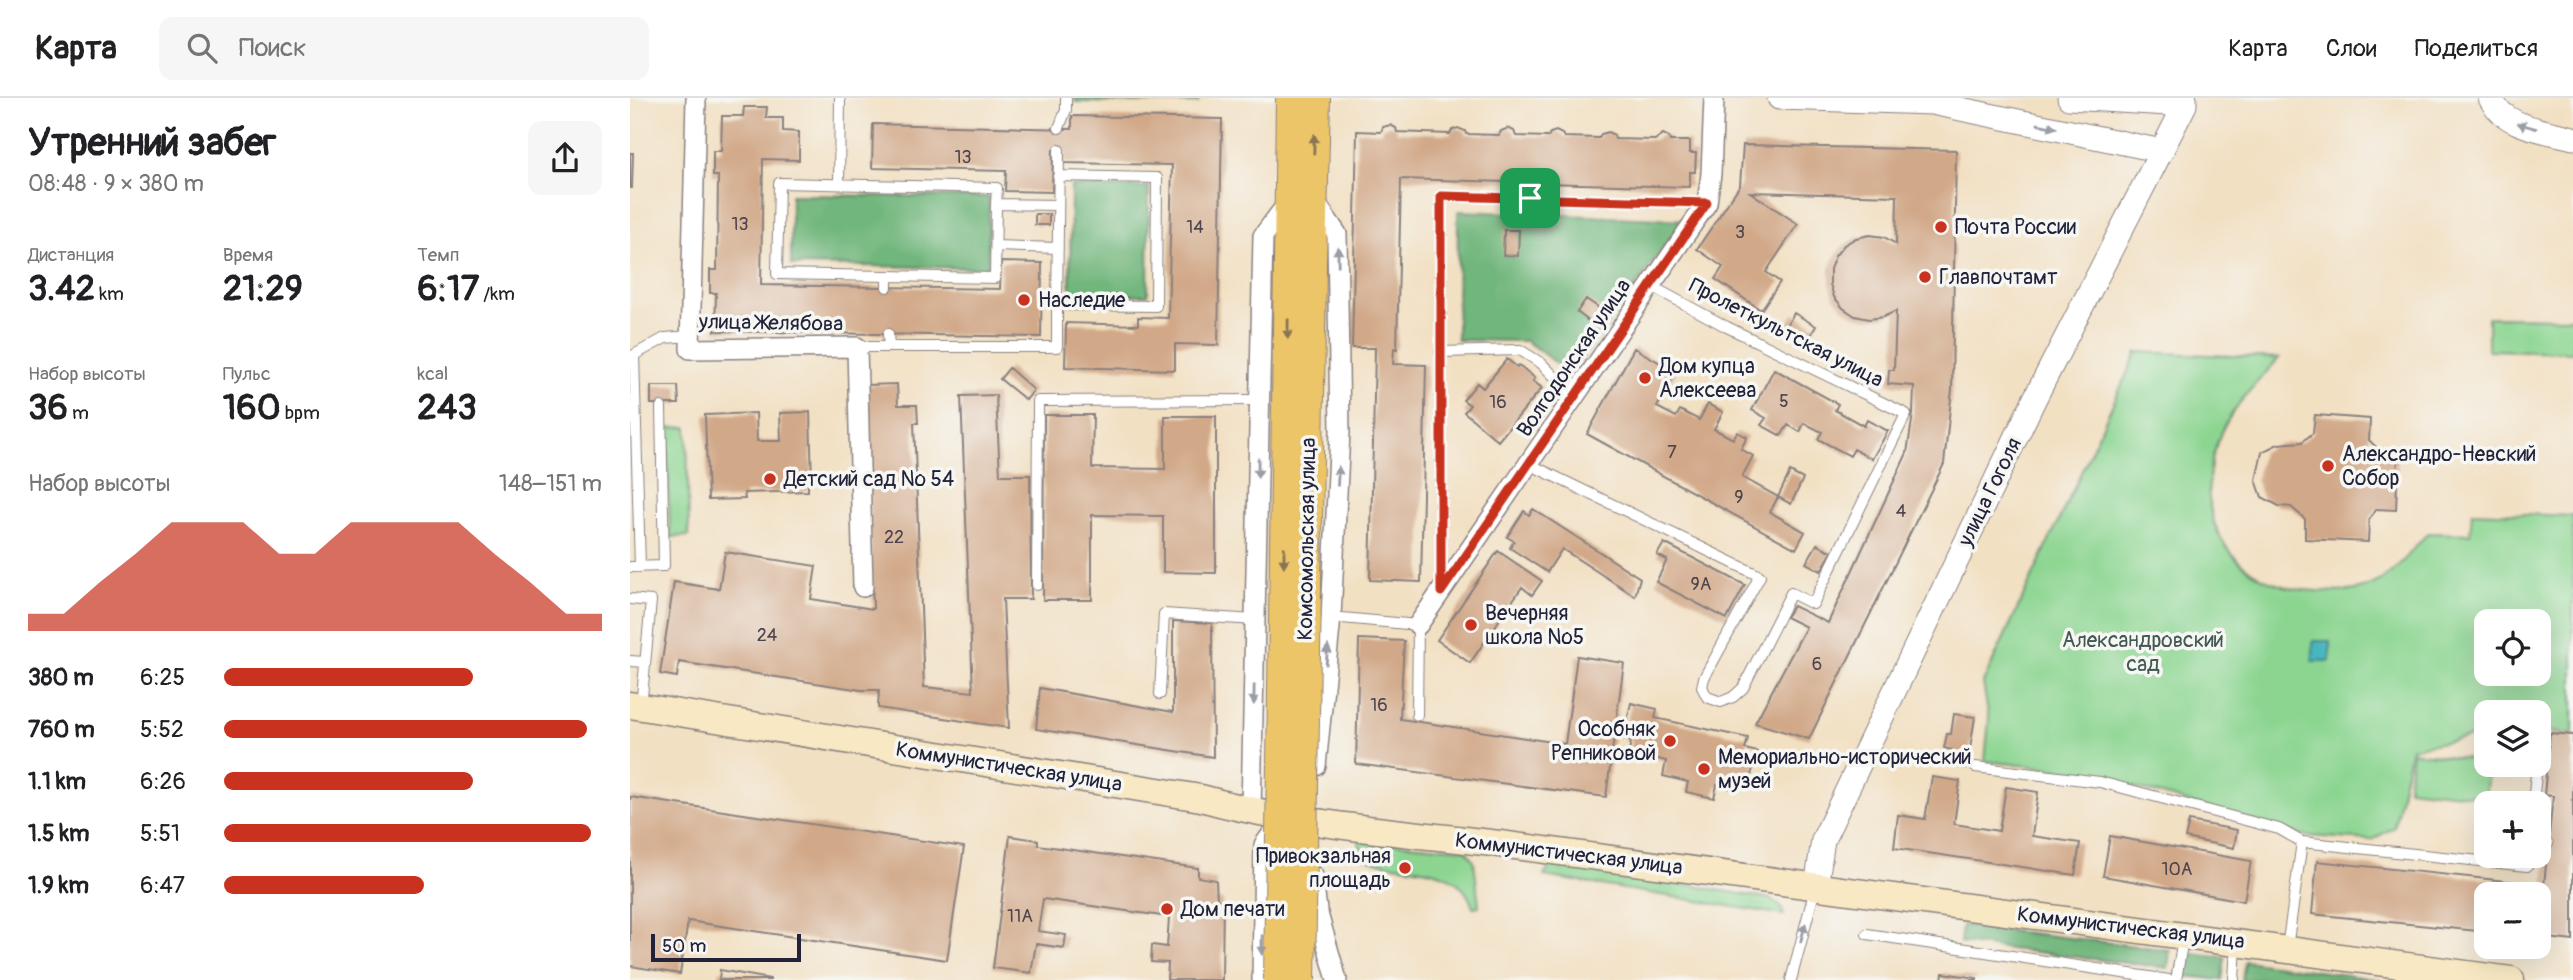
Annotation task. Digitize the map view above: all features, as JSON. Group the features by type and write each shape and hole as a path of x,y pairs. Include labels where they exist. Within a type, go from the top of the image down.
{"main road":[{"name":"Комсомольская улица","path":"1279,980 1301,200 1291,98"},
{"name":"Комсомольская улица","path":"1301,200 1315,98"},
{"name":"Комсомольская улица","path":"1300,261 1300,980"},
{"name":"Коммунистическая улица","path":"635,706 1201,798 1246,810 1302,819 2287,948 2417,974 2511,980"}],"street":[{"name":"улица Желябова","path":"696,98 690,349 858,347 863,587"},
{"name":"Волгодонская улица","path":"1418,625 1707,203 1714,98"},
{"path":"1779,98 1938,100 2162,150"},
{"path":"2068,98 2185,102"},
{"path":"2490,98 2499,110 2517,123 2573,138"},
{"name":"улица Гоголя","path":"1816,887 1823,840 2034,400 2185,102"},
{"path":"1262,980 1264,845 1260,828 1246,810 1255,620 1263,236 1301,200 1338,237 1340,447 1331,617 1302,819 1309,839 1317,910 1337,980"},
{"path":"1264,845 1279,824 1302,819"}],"lane":[{"path":"839,184 840,98"},
{"path":"1059,128 1066,110 1066,98"},
{"path":"858,347 1057,347 1059,150"},
{"path":"1057,305 1156,306 1157,178 1058,176"},
{"path":"779,183 997,188 996,204 995,278 778,274 779,183"},
{"path":"1441,592 1441,196 1707,203"},
{"path":"996,204 1058,205"},
{"path":"996,246 1058,248"},
{"path":"887,276 887,287"},
{"name":"Пролеткультская улица","path":"1529,464 1760,576 1704,678 1702,687 1707,697 1721,702 1733,697 1742,688 1791,593 1813,604 1906,414 1727,327 1651,286"},
{"path":"888,334 889,346"},
{"path":"661,407 664,566 635,567 632,355 665,338 690,336"},
{"path":"1440,352 1520,349 1542,363 1575,397"},
{"path":"1037,584 1038,401 1259,400"},
{"path":"630,599 651,601 645,662 635,706"},
{"path":"1160,694 1164,614 1255,620"},
{"path":"1331,617 1418,625 1417,715"},
{"path":"630,661 645,662"},
{"path":"1975,766 2100,782 2279,830 2302,842 2474,860"},
{"path":"2287,948 2302,842"},
{"path":"1791,980 1816,887"},
{"path":"1867,934 2169,980"},
{"path":"2176,980 2184,935"},
{"path":"2234,980 2236,942"}],"green space":[{"path":"1075,98 1198,98 1198,103 1075,102"},
{"path":"1071,186 1149,187 1148,295 1070,294"},
{"path":"791,195 989,197 988,268 791,265"},
{"path":"1458,211 1684,220 1571,374 1526,341 1457,340"},
{"path":"2488,317 2573,318 2573,352 2488,350"},
{"name":"Александровский сад","path":"2137,352 2279,358 2229,419 2217,443 2210,472 2209,499 2214,523 2225,545 2241,563 2262,578 2287,587 2316,591 2356,590 2386,576 2428,533 2470,534 2472,512 2573,516 2573,735 2551,732 2551,700 2474,700 2474,736 2411,748 2394,827 2372,840 2307,836 2077,771 1985,761 1989,719 1983,683"},
{"path":"687,427 689,536 670,537 667,428"},
{"path":"2412,752 2474,759 2474,777 2488,777 2486,791 2474,791 2474,796 2408,788"},
{"path":"1359,840 1465,849 1474,861 1479,906 1473,907 1466,893 1446,876 1434,871 1366,858 1361,853"},
{"path":"1556,863 1771,899 1781,907 1784,915 1544,876 1551,865"},
{"path":"1962,925 2170,950 2168,968 1960,943"},
{"path":"2189,953 2225,957 2222,980 2186,976"},
{"path":"2245,961 2382,980 2242,980"}],"water":[{"path":"2313,641 2330,641 2330,661 2313,661"}],"building":[{"path":"744,107 767,107 766,118 783,118 783,131 799,132 799,160 763,159 761,285 1000,289 1001,262 1042,263 1041,337 715,331 716,293 710,293 710,270 717,270 718,176 713,176 713,151 721,151 722,116 743,116"},
{"path":"1072,116 1222,119 1218,345 1175,344 1175,370 1065,367 1066,323 1138,325 1138,317 1168,318 1172,165 1064,163 1064,151 1053,150 1052,192 1005,191 1006,171 872,168 873,124 1072,129"},
{"path":"1390,125 1396,128 1397,132 1450,134 1458,128 1466,134 1499,135 1508,128 1514,131 1516,136 1548,137 1556,131 1564,137 1599,138 1601,134 1608,132 1614,135 1615,139 1655,140 1663,134 1669,137 1670,141 1690,141 1690,153 1696,153 1695,172 1690,172 1690,187 1401,179 1397,349 1394,348 1393,364 1426,365 1421,582 1370,580 1375,348 1352,348 1357,131 1381,132 1383,127"},
{"path":"1743,145 1956,150 1952,389 1944,464 1809,739 1755,723 1806,627 1786,617 1793,606 1828,623 1907,453 1914,386 1888,384 1889,370 1894,370 1896,311 1869,319 1855,316 1843,308 1834,297 1830,284 1830,269 1835,256 1844,245 1856,238 1870,235 1884,237 1896,244 1897,196 1750,192 1798,224 1766,272 1780,282 1761,310 1715,279 1723,267 1697,249 1740,185"},
{"path":"630,153 633,153 632,188 630,188"},
{"path":"1035,214 1049,214 1049,225 1035,225"},
{"path":"1504,230 1519,230 1518,256 1503,255"},
{"path":"1586,299 1605,312 1595,326 1577,312"},
{"path":"1794,313 1816,326 1809,338 1787,325"},
{"path":"1634,348 1676,372 1657,407 1676,417 1680,410 1699,420 1708,404 1723,412 1714,429 1733,439 1737,432 1747,437 1741,449 1753,456 1742,477 1778,497 1770,512 1805,532 1796,549 1587,434"},
{"path":"1507,359 1535,378 1533,381 1542,388 1498,441 1464,412 1470,405 1463,400 1477,383 1483,388"},
{"path":"1009,368 1034,390 1026,400 1000,379"},
{"path":"1774,369 1838,404 1835,410 1864,426 1867,420 1888,431 1872,459 1854,449 1850,456 1818,439 1822,432 1804,423 1800,432 1788,425 1781,436 1761,425 1766,418 1752,410"},
{"path":"897,384 898,405 917,405 918,423 914,423 924,687 973,692 961,396 996,395 1000,475 1030,475 1031,599 1003,599 1009,728 878,708 879,690 861,690 679,662 677,677 660,674 674,582 719,589 725,552 816,566 811,599 873,609 866,385"},
{"path":"651,386 678,386 679,404 651,404"},
{"name":"Детский сад № 54","path":"810,412 812,482 808,482 808,491 744,493 745,499 708,500 705,415 756,413 757,441 781,441 780,413"},
{"path":"1044,415 1093,415 1092,468 1165,469 1165,416 1216,416 1216,573 1163,572 1163,516 1092,515 1092,600 1043,600"},
{"name":"Александро-Невский Собор","path":"2315,415 2370,419 2369,440 2379,450 2398,451 2396,510 2377,509 2369,519 2368,542 2305,539 2305,519 2291,507 2279,506 2262,497 2256,480 2262,452 2278,444 2302,442 2313,433"},
{"path":"1790,472 1803,479 1791,504 1778,497"},
{"path":"1533,509 1640,578 1635,596 1562,549 1547,572 1510,548 1514,541 1507,537 1524,511 1529,515"},
{"path":"1664,543 1745,585 1727,619 1656,582 1667,560 1657,555"},
{"path":"1817,544 1832,552 1821,571 1806,563"},
{"path":"1498,551 1542,581 1532,595 1522,587 1470,663 1437,640"},
{"path":"1173,621 1212,623 1213,757 1036,729 1040,688 1173,712"},
{"path":"1359,639 1404,641 1400,719 1565,744 1577,656 1624,663 1606,797 1356,764"},
{"path":"1631,703 1657,709 1655,718 1748,738 1745,749 1757,752 1750,780 1740,778 1737,790 1717,785 1714,798 1686,792 1688,782 1663,776 1666,761 1629,752 1631,741 1623,739"},
{"path":"1954,714 1975,717 1967,768 1950,765 1952,750 1944,748 1947,734 1951,734"},
{"path":"2551,733 2573,735 2573,941 2551,938 2551,882 2544,882 2546,868 2551,868 2553,796 2551,791 2544,791 2546,777 2551,777"},
{"path":"1932,777 1960,781 1954,824 1999,831 2006,787 2038,792 2032,836 2080,843 2075,875 1894,848 1898,815 1925,819"},
{"path":"630,797 964,847 947,960 688,921 680,974 630,966"},
{"path":"2189,821 2237,830 2234,848 2185,838"},
{"name":"Дом печати","path":"1010,836 1038,840 1038,845 1198,868 1198,877 1216,880 1217,900 1223,900 1222,980 1167,980 1168,963 1151,962 1152,945 1167,947 1169,917 1043,899 1038,931 1066,935 1064,948 1036,944 1031,973 993,968"},
{"path":"2110,836 2251,861 2244,901 2103,876"},
{"path":"2317,861 2516,882 2474,882 2474,931 2312,914"},
{"path":"720,970 770,979 770,980 719,980"},
{"path":"1943,973 1977,978 1977,980 1942,980"}],"place":[{"name":"Почта России","path":"1941,227"},
{"name":"Главпочтамт","path":"1925,277"},
{"name":"Наследие","path":"1024,300"},
{"name":"Дом купца Алексеева","path":"1645,378"},
{"name":"Александро-Невский Собор","path":"2328,466"},
{"name":"Детский сад № 54","path":"770,479"},
{"name":"Вечерняя школа №5","path":"1471,625"},
{"name":"Особняк Репниковой","path":"1670,741"},
{"name":"Мемориально-исторический музей","path":"1704,769"},
{"name":"Привокзальная площадь","path":"1405,868"},
{"name":"Дом печати","path":"1167,909"}],"route":[{"path":"1441,196 1530,198 1707,203 1441,592 1441,196"}]}
